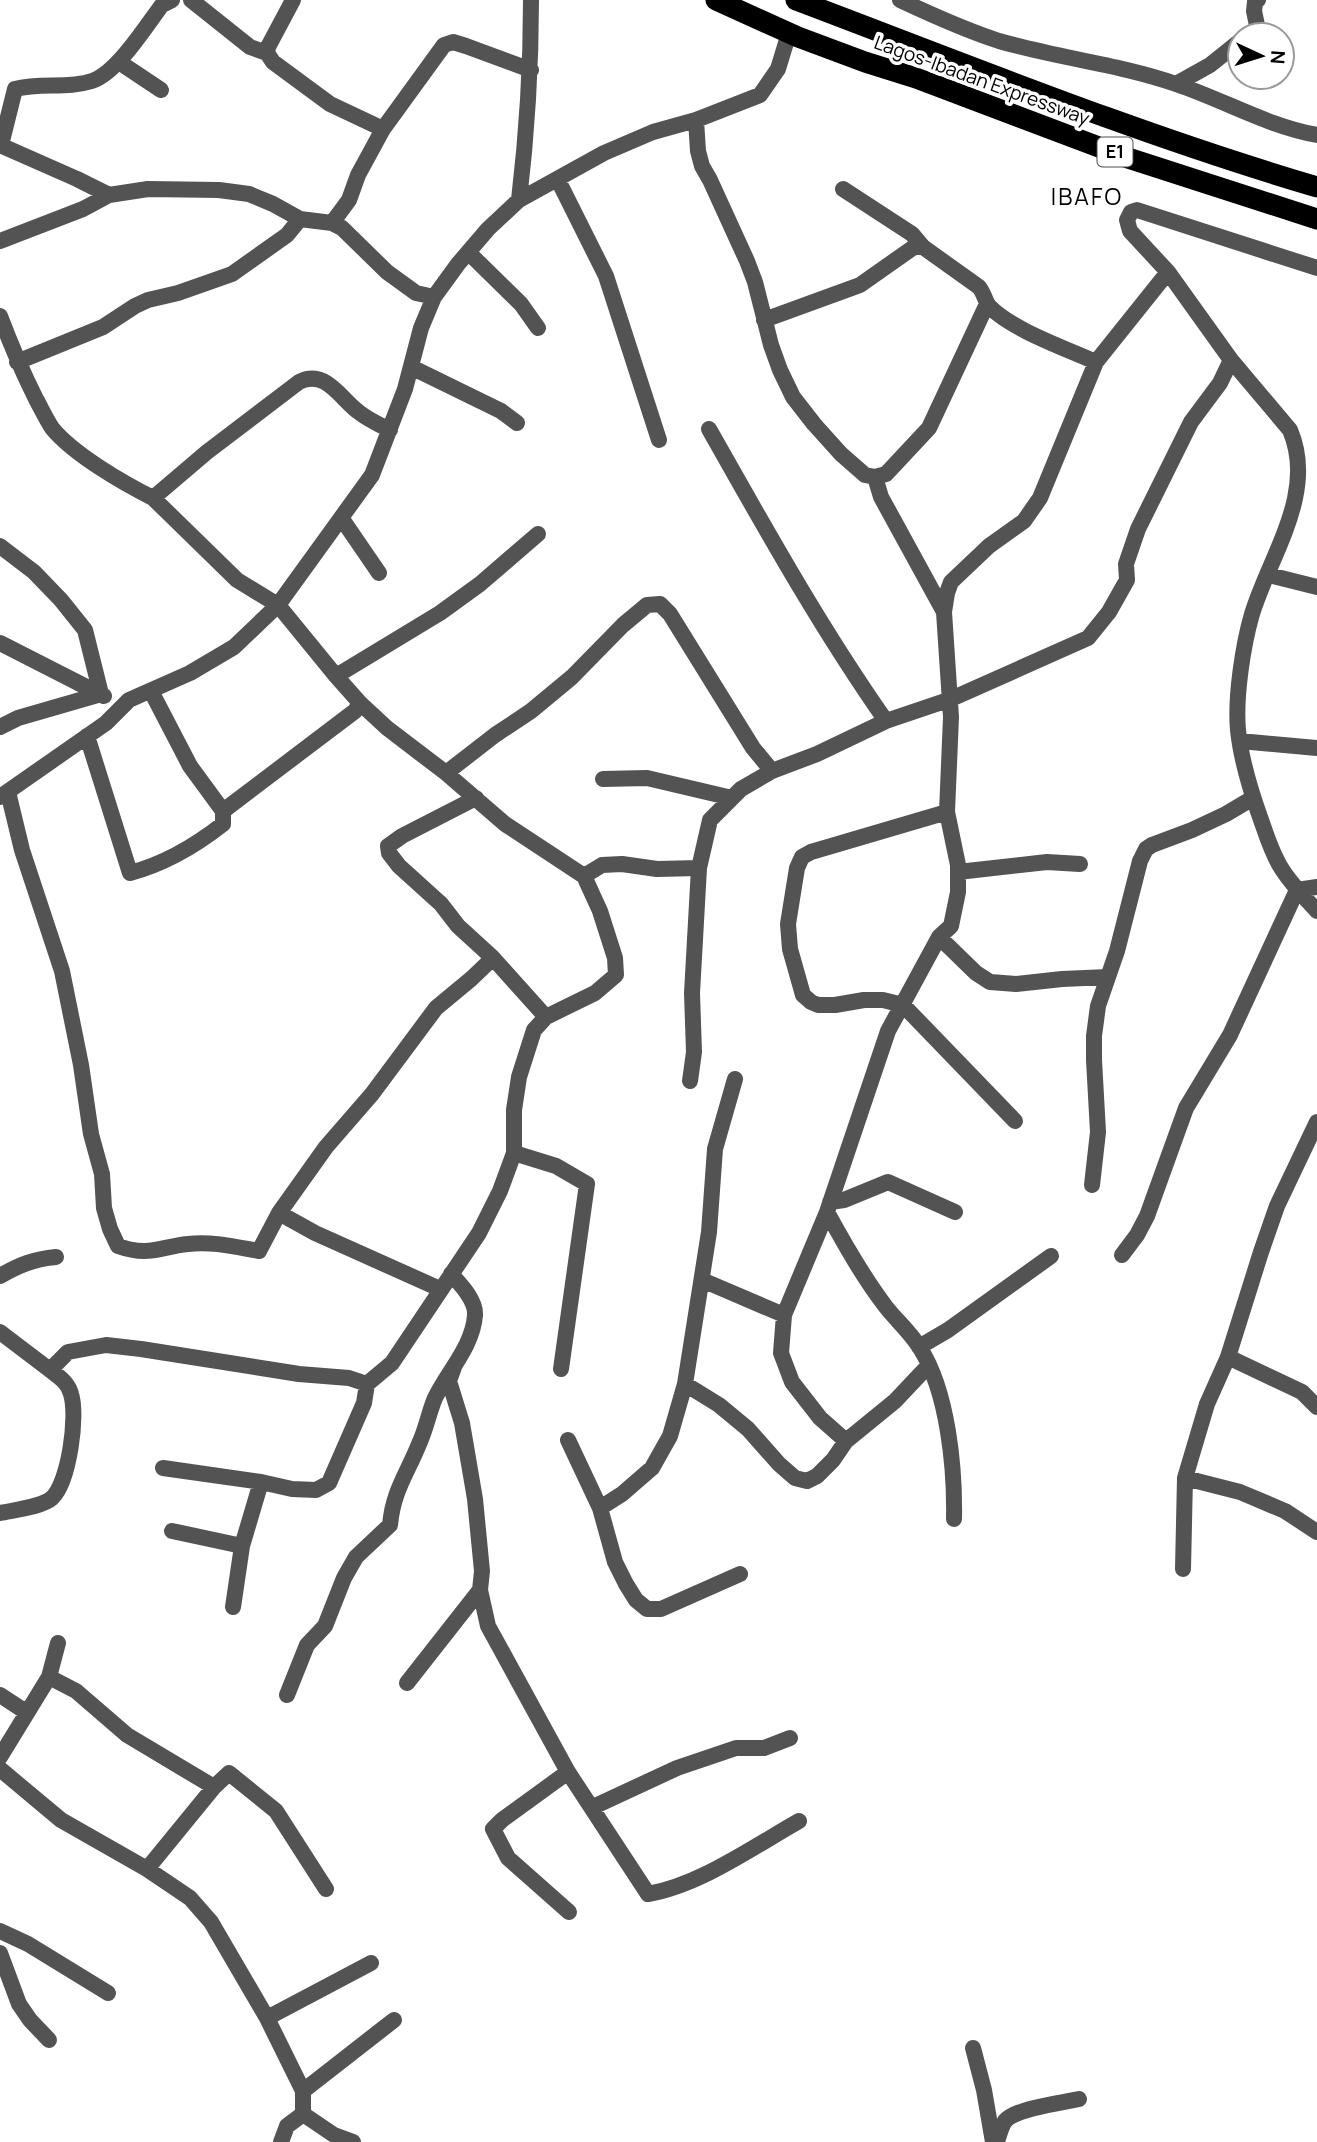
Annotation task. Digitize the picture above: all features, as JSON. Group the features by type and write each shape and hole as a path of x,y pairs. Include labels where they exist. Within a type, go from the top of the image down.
{"highway":[{"name":"Lagos-Ibadan Expressway","path":"716,0 789,33 1128,158 1317,219"},
{"name":"Lagos-Ibadan Expressway","path":"796,0 1127,124 1317,187"}],"street":[{"path":"109,195 0,145 15,89 29,85 92,81 119,62 162,5 172,0"},
{"path":"191,0 250,47 267,53 273,62 330,104 383,129"},
{"path":"267,53 293,0"},
{"path":"519,200 531,70 531,0"},
{"path":"900,0 997,40 1110,65 1176,84 1264,120 1317,135"},
{"path":"1256,21 1254,11 1255,2 1258,0"},
{"path":"493,958 436,1008 372,1094 326,1147 279,1213 259,1251 206,1243 186,1244 154,1252 131,1251 118,1246 104,1208 102,1174 91,1133 81,1065 62,971 4,794 106,723 123,704 214,660 249,634 278,606 372,475 390,430 421,328 434,297 488,229 519,200 604,153 653,132 696,120 760,95 778,69 789,33"},
{"path":"332,223 349,200 358,175 383,129 444,45 453,42 531,70"},
{"path":"1176,84 1210,65 1226,52"},
{"path":"119,62 161,90"},
{"path":"696,120 702,166 755,282 779,370 793,397 841,454 865,475 875,477 886,474 929,428 987,304"},
{"path":"558,180 606,276 659,440"},
{"path":"0,241 83,209 109,195 148,189 219,190 249,194 300,219 332,223 359,243 387,272 416,293 434,297"},
{"path":"843,189 912,234 923,247 979,287 987,304 1010,322 1096,362"},
{"path":"1317,268 1137,210 1131,212 1127,220 1129,231 1168,272 1231,359 1298,442 1304,459 1306,486 1294,524 1253,613 1245,647 1238,727 1253,799 1270,846 1281,868 1317,911"},
{"path":"17,362 103,327 148,300 178,293 232,274 287,235 300,219"},
{"path":"764,320 860,285 914,247 923,247"},
{"path":"468,252 521,303 538,328"},
{"path":"846,1441 820,1418 792,1382 781,1353 784,1315 829,1207 888,1031 939,937 951,926 958,892 958,872 947,812 951,699 944,612 951,582 989,547 1024,521 1040,498 1096,362 1168,272"},
{"path":"1,321 17,362 51,427 90,460 153,498 237,580 278,606 336,676 387,729 446,773 505,824 584,876 600,911 615,958 617,975 595,993 545,1017 534,1030 519,1077 514,1110 514,1153 500,1191 479,1233 392,1363 367,1384 364,1403 329,1483 316,1490 292,1489 163,1468"},
{"path":"690,1081 694,1052 692,993 699,868 710,820 741,789 772,771 817,754 886,721 951,699 1088,638 1109,612 1127,580 1126,564 1138,529 1192,422 1220,383 1231,359"},
{"path":"411,367 501,411 517,423"},
{"path":"153,498 207,452 309,377 319,379 336,390 358,412 390,430"},
{"path":"709,429 812,609 886,721"},
{"path":"875,477 881,498 944,612"},
{"path":"342,519 379,573"},
{"path":"336,676 440,613 480,584 538,534"},
{"path":"0,546 34,572 85,630 101,694"},
{"path":"1269,575 1317,587"},
{"path":"446,773 531,711 572,677 623,625 647,605 660,604 670,614 753,748 772,771"},
{"path":"0,643 123,704"},
{"path":"87,736 130,873 155,867 203,840 223,824 223,811 190,766 151,691"},
{"path":"0,727 18,718 101,694"},
{"path":"223,811 355,711 360,703"},
{"path":"1240,741 1317,748"},
{"path":"603,779 647,778 732,798"},
{"path":"476,798 402,836 388,846 390,853 399,866 441,904 458,926 493,958 545,1017"},
{"path":"1092,1185 1098,1132 1094,1036 1098,1006 1117,951 1140,861 1146,849 1226,814 1253,799"},
{"path":"947,812 811,852 802,857 797,868 788,924 790,949 803,995 811,1002 835,1006 864,1000 883,1000 903,1005 1015,1121"},
{"path":"958,872 1047,862 1080,864"},
{"path":"584,876 602,865 622,864 657,869 699,868"},
{"path":"1297,890 1317,887"},
{"path":"1122,1255 1147,1216 1186,1108 1230,1035 1297,890"},
{"path":"939,937 990,982 1016,984 1108,978"},
{"path":"600,1508 622,1494 652,1468 670,1436 685,1384 702,1280 709,1232 715,1149 735,1079"},
{"path":"1183,1569 1185,1478 1207,1404 1228,1357 1278,1206 1317,1122"},
{"path":"514,1153 556,1166 587,1184 561,1368"},
{"path":"829,1207 888,1182 955,1212"},
{"path":"829,1207 857,1266 888,1310 919,1347 929,1365 942,1404 949,1443 955,1487 954,1519"},
{"path":"279,1213 315,1233 440,1289"},
{"path":"919,1347 948,1330 1051,1256"},
{"path":"0,1276 22,1263 56,1257"},
{"path":"287,1695 307,1645 325,1626 344,1578 356,1557 390,1525 400,1481 419,1444 436,1397 468,1340 476,1313 467,1293 451,1274"},
{"path":"702,1280 784,1315"},
{"path":"0,1332 66,1382 72,1395 70,1449 62,1482 53,1497 45,1503 0,1513"},
{"path":"50,1370 68,1352 106,1345 299,1374 349,1378 367,1384"},
{"path":"1228,1357 1302,1392 1317,1407"},
{"path":"685,1384 719,1405 748,1429 795,1478 807,1481 817,1476 834,1460 846,1441 895,1401 929,1365"},
{"path":"454,1367 449,1381 462,1423 475,1499 482,1571 480,1590 488,1626 568,1772 648,1894 676,1888 799,1821"},
{"path":"568,1440 600,1508 615,1562 636,1600 647,1609 661,1609 740,1574"},
{"path":"1185,1478 1240,1492 1285,1511 1317,1532"},
{"path":"233,1607 242,1546 261,1482"},
{"path":"172,1531 242,1546"},
{"path":"407,1683 480,1590"},
{"path":"0,1757 49,1677 58,1643"},
{"path":"49,1677 76,1691 127,1735 214,1787"},
{"path":"0,1695 26,1712"},
{"path":"593,1807 677,1768 736,1748 764,1748 790,1738"},
{"path":"568,1772 493,1829 508,1858 569,1912"},
{"path":"146,1869 214,1787 229,1773 276,1811 326,1889"},
{"path":"2,1776 61,1820 190,1898 211,1922 267,2018 303,2091 303,2114"},
{"path":"0,1931 28,1944 108,1993"},
{"path":"0,1953 19,2004 49,2040"},
{"path":"267,2018 371,1962"},
{"path":"303,2091 394,2020"},
{"path":"973,2048 995,2142"},
{"path":"995,2142 1007,2119 1014,2115 1079,2099"},
{"path":"281,2142 287,2126 303,2114"},
{"path":"303,2114 334,2135 353,2142"}],"district":[{"name":"IBAFO","path":"1087,197"}]}
